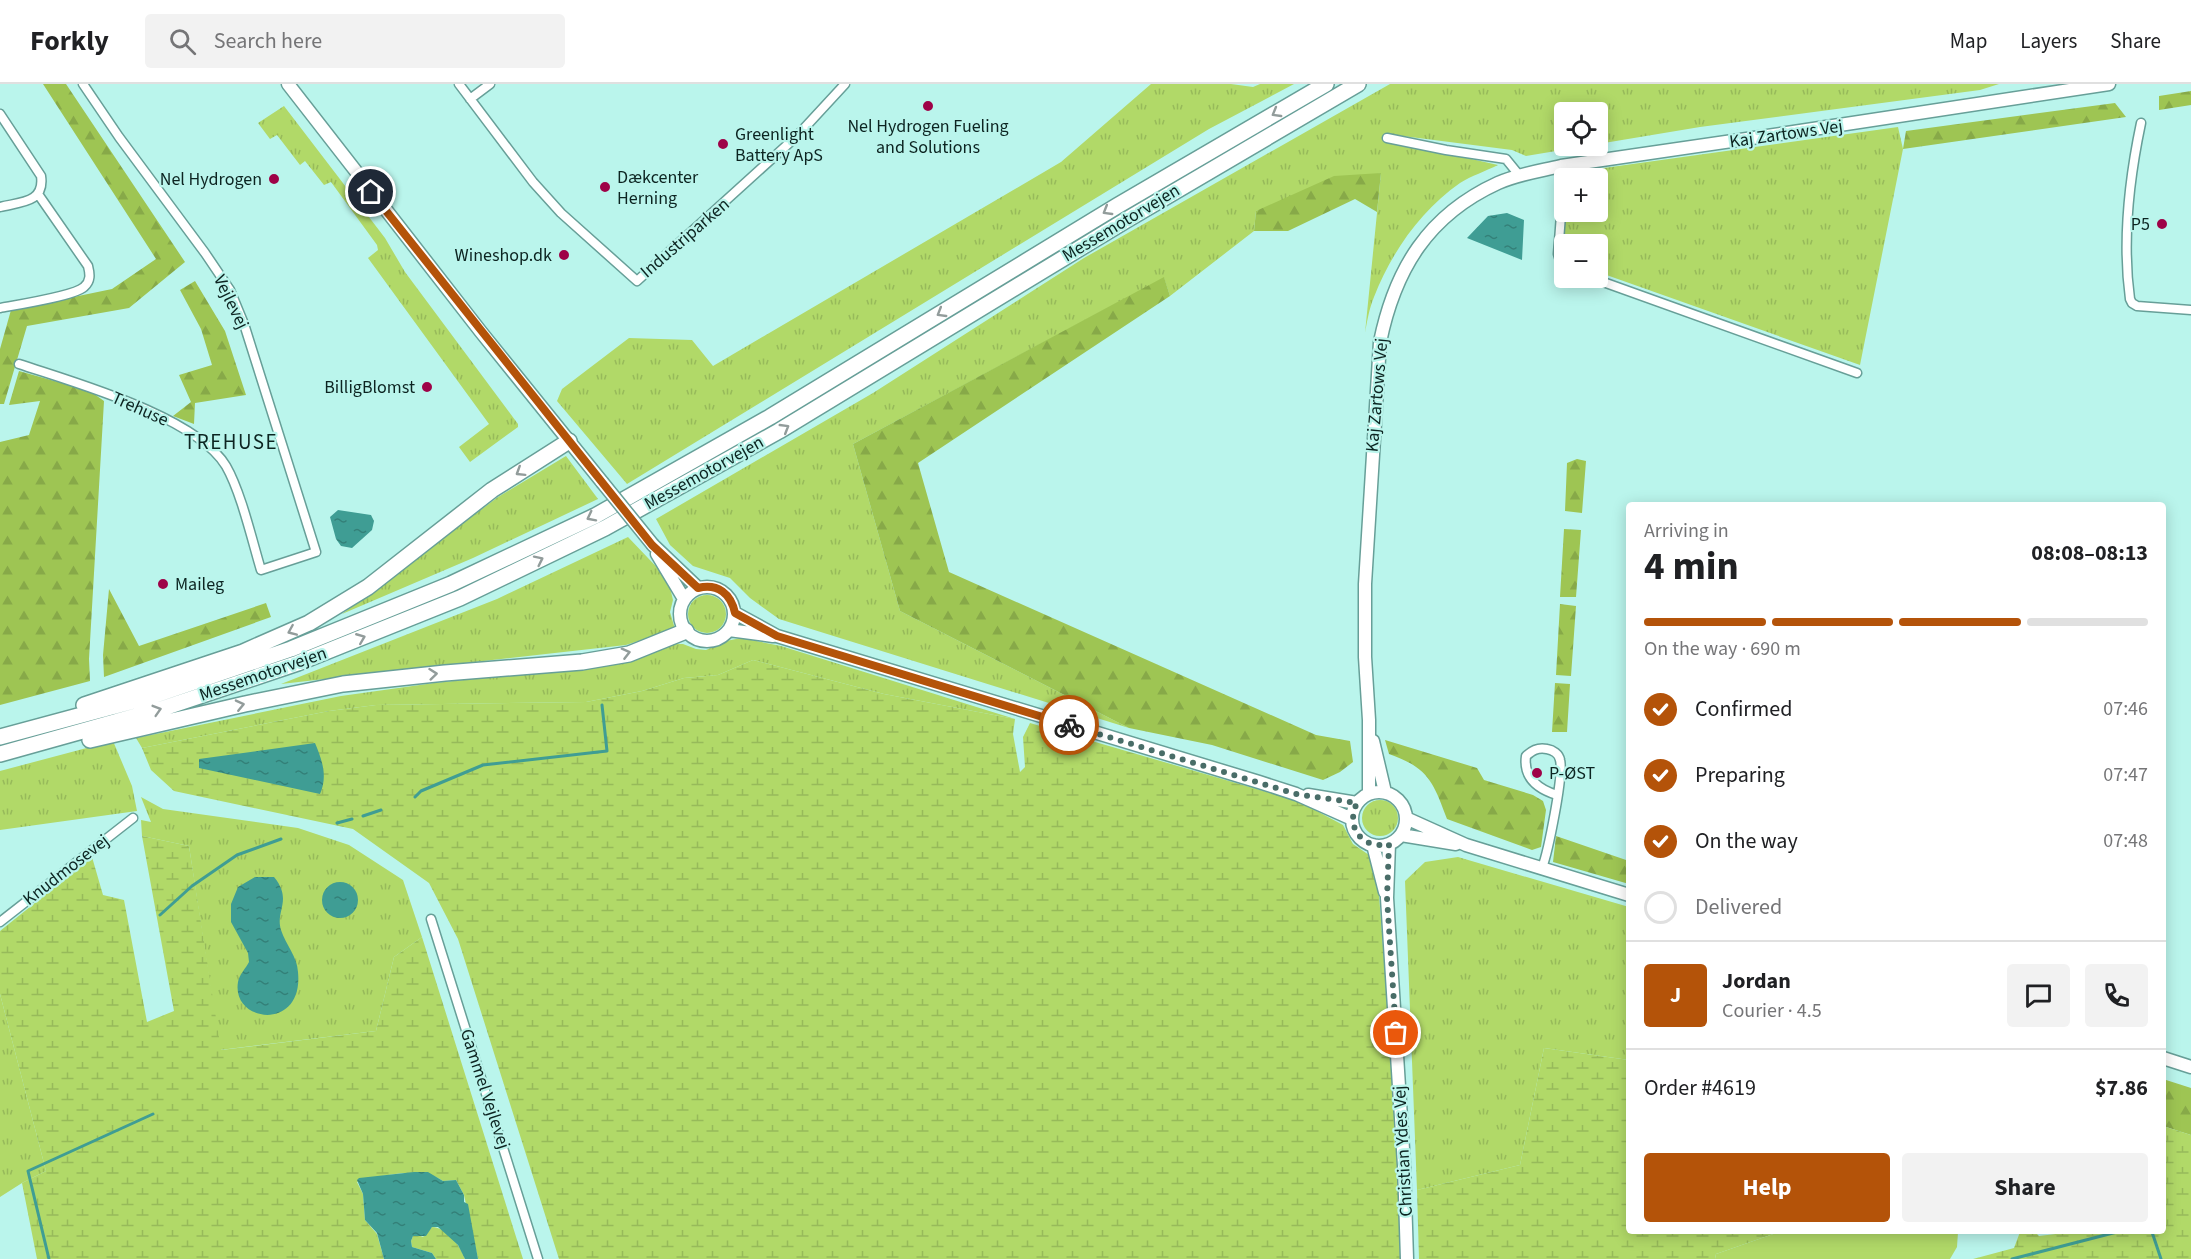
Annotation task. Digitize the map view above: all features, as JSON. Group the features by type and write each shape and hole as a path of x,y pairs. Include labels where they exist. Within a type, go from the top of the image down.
{"highway":[{"name":"Messemotorvejen","path":"8,735 156,695 291,649 451,584 595,516 770,417 1117,206 1326,84"},
{"name":"Messemotorvejen","path":"0,754 161,709 298,663 460,598 605,528 779,431 1128,219 1358,84"},
{"path":"8,735 58,713 243,652 309,623 368,587 492,490 570,441"},
{"path":"19,750 91,739 343,684 445,672 582,662 629,654 686,631"}],"main road":[{"path":"288,84 481,332 652,545 684,599"},
{"name":"Kaj Zartows Vej","path":"2012,98 2058,84"},
{"name":"Kaj Zartows Vej","path":"1369,794 1365,584 1380,430 1382,332 1386,310 1409,260 1428,233 1450,212 1471,197 1499,182 1519,175 1561,166 1875,121 2109,84"},
{"path":"652,545 698,588"},
{"path":"709,586 719,589 728,595 733,603 735,613 729,630 722,637 703,641 694,638 686,631 680,615 684,599 698,588 709,586"},
{"path":"735,613 777,636"},
{"path":"729,630 777,636 1296,794 1352,819"},
{"name":"Kaj Zartows Vej","path":"1369,720 1385,792"},
{"path":"1385,792 1394,796 1401,803 1406,818 1401,835 1389,844 1372,845 1359,836 1354,829 1352,819 1357,803 1369,794 1385,792"},
{"path":"1296,794 1357,803"},
{"path":"1406,818 1466,845 1626,894"},
{"path":"1401,835 1466,845"},
{"name":"Christian Ydes Vej","path":"1389,844 1387,898 1404,1165 1407,1259"},
{"name":"Christian Ydes Vej","path":"1372,845 1387,898"},
{"path":"2166,1059 2191,1067"}],"street":[{"name":"Vejlevej","path":"83,84 118,137 230,290 244,324 316,552"},
{"name":"Industriparken","path":"459,84 533,182 561,213 637,281 797,136 845,84"},
{"path":"470,99 490,84"},
{"path":"0,114 41,176 42,186 31,200 0,207"},
{"path":"2140,123 2132,171 2128,217 2130,298 2137,306 2191,310"},
{"path":"1388,138 1506,159 1519,175"},
{"path":"1560,234 1563,189 1561,166"},
{"path":"0,308 79,291 89,281 88,266 38,194"},
{"path":"1608,284 1857,373"},
{"name":"Trehuse","path":"18,364 120,398 164,418 213,450 225,465 232,480 261,570 316,552"},
{"path":"1542,868 1557,795 1561,769 1560,758 1556,752 1546,748 1534,749 1526,756 1524,768 1541,788 1557,795"},
{"name":"Knudmosevej","path":"0,922 133,818"},
{"name":"Gammel Vejlevej","path":"431,919 538,1259"}],"green space":[{"path":"43,84 66,84 185,262 129,308 27,326 4,404 0,404 0,349 11,310 112,289 156,259"},
{"path":"1151,84 1231,84 1253,87 1260,84 1294,84 1209,129 627,484 557,401 562,389 629,338 692,340 713,366 1061,162"},
{"path":"1390,84 1999,84 1980,90 1700,127 1608,142 1608,102 1554,102 1554,151 1526,156 1512,150 1387,134 1383,139 1498,165 1464,180 1420,219 1389,264 1371,306 1365,333 1381,173 1256,211 1254,231 1170,296 1164,278 853,444 900,611 1129,728 779,619 750,598 730,578 693,566 670,545 656,519 873,393 1084,258"},
{"path":"2191,91 2191,105 2159,110 2159,96"},
{"path":"2115,103 2126,117 1903,149 1906,131"},
{"path":"284,106 385,238 405,272 518,424 518,427 470,462 459,447 489,424 368,258 378,250 377,245 331,182 324,185 305,161 300,165 277,135 270,139 258,123"},
{"path":"1898,127 1903,149 1860,365 1608,276 1608,234 1564,234 1565,222 1608,222 1608,168 1604,168"},
{"path":"1381,173 1377,212 1355,199 1288,231 1254,231 1256,211 1334,176"},
{"path":"1164,277 1170,296 918,463 949,572 1316,735 1350,741 1353,762 1340,772 1323,780 1212,745 1129,728 900,611 853,444"},
{"path":"195,281 225,331 246,395 195,403 194,424 173,416 191,402 179,375 212,365 201,329 180,290"},
{"path":"19,371 90,391 104,401 89,659 90,681 0,705 0,442 29,435 40,401 9,405"},
{"path":"566,456 598,499 473,558 342,614 498,497"},
{"path":"1577,459 1586,461 1582,513 1565,511 1567,463"},
{"path":"1564,529 1581,530 1576,597 1560,597"},
{"path":"628,537 668,579 673,600 670,612 675,629 626,645 281,684 497,599"},
{"path":"109,589 139,646 266,603 271,617 104,677 103,655"},
{"path":"707,595 714,596 720,601 725,607 725,621 720,627 714,632 707,633 700,632 694,627 689,621 688,614 689,607 694,601 700,596"},
{"path":"1560,604 1576,606 1571,676 1556,675"},
{"path":"741,638 781,646 1015,719 884,694 753,660 718,675 684,678 642,691 586,702 376,705 329,711 142,748 136,738 341,696 434,683 583,668 674,644 706,650 726,641"},
{"path":"753,660 884,694 1015,719 1013,734 1020,772 1025,767 1023,737 1030,723 1298,801 1343,825 1353,844 1369,855 1379,895 1398,1142 1400,1259 559,1259 458,939 429,883 353,829 174,791 151,770 142,748 329,711 376,705 586,702 642,691 684,678 718,675"},
{"path":"1555,683 1570,684 1567,732 1552,732"},
{"path":"1385,740 1477,768 1484,780 1533,795 1543,801 1546,810 1541,847 1532,850 1447,819 1438,795 1428,778 1413,765 1389,754"},
{"path":"113,741 132,786 137,811 0,830 0,771"},
{"path":"141,797 163,809 298,828 349,845 403,880 422,937 394,957 376,1031 220,1050 189,846 142,836 141,820 151,822"},
{"path":"1380,800 1393,805 1398,818 1393,831 1380,836 1367,831 1362,818 1367,805"},
{"path":"142,836 189,846 221,1050 376,1031 394,957 422,937 523,1259 478,1259 464,1195 456,1180 443,1181 424,1174 401,1173 357,1182 363,1194 365,1220 377,1234 384,1259 37,1259 22,1183 46,1171 0,994 0,931 92,857 103,895 124,900 147,1022 174,1011"},
{"path":"1556,836 1626,860 1626,883 1553,862"},
{"path":"1458,857 1626,906 1626,1060 1544,1048 1520,1165 1417,1190 1405,881 1425,862"},
{"path":"0,994 46,1171 0,1197"},
{"path":"1544,1048 1626,1060 1626,1234 1773,1234 1716,1254 1715,1259 1419,1259 1417,1190 1520,1165"},
{"path":"2166,1080 2191,1088 2191,1135 2166,1127"},
{"path":"2166,1127 2191,1135 2191,1259 1973,1259 2014,1248 2019,1234 2039,1236 2166,1234"},
{"path":"432,1227 448,1234 457,1244 465,1259 436,1259 432,1253 412,1247 413,1236 423,1237"},
{"path":"1773,1234 1958,1234 1957,1247 1950,1259 1715,1259 1716,1254"}],"water":[{"path":"1507,213 1524,220 1522,260 1467,238 1488,216"},
{"path":"338,510 371,515 374,521 372,530 352,548 341,546 336,539 330,517"},
{"path":"315,743 324,774 320,794 199,768 199,759"},
{"path":"255,877 274,877 280,885 283,899 280,917 281,930 296,961 298,972 297,991 290,1005 280,1012 268,1015 255,1013 245,1006 239,996 238,982 249,962 248,953 231,922 231,904 238,887"},
{"path":"340,882 353,887 358,900 353,913 340,918 327,913 322,900 327,887"},
{"path":"428,1172 443,1181 456,1180 464,1195 464,1202 468,1204 478,1259 465,1259 458,1245 438,1227 432,1227 426,1236 413,1236 411,1241 412,1247 432,1253 436,1259 384,1259 377,1233 365,1220 363,1194 357,1180"}],"waterway":[{"path":"415,797 421,791 483,765 607,751 602,705"},
{"path":"363,816 381,810"},
{"path":"337,823 352,819"},
{"path":"160,915 192,886 237,855 281,839"},
{"path":"49,1259 28,1171 153,1114"},
{"path":"2012,1259 2109,1234"},
{"path":"2153,1234 2161,1259"}],"way so far":[{"path":"1069,725 1296,794 1357,803 1352,819 1354,829 1359,836 1372,845 1389,844 1387,898 1396,1033"}],"place":[{"name":"Nel Hydrogen Fueling and Solutions","path":"928,106"},
{"name":"Greenlight Battery ApS","path":"723,144"},
{"name":"Nel Hydrogen","path":"274,179"},
{"name":"Dækcenter Herning","path":"605,187"},
{"name":"P5","path":"2162,224"},
{"name":"Wineshop.dk","path":"564,255"},
{"name":"BilligBlomst","path":"427,387"},
{"name":"Maileg","path":"163,584"},
{"name":"P-ØST","path":"1537,773"}],"district":[{"name":"TREHUSE","path":"231,442"}],"route":[{"path":"371,192 652,545 698,588 709,586 719,589 728,595 735,613 777,636 1069,725"}]}
